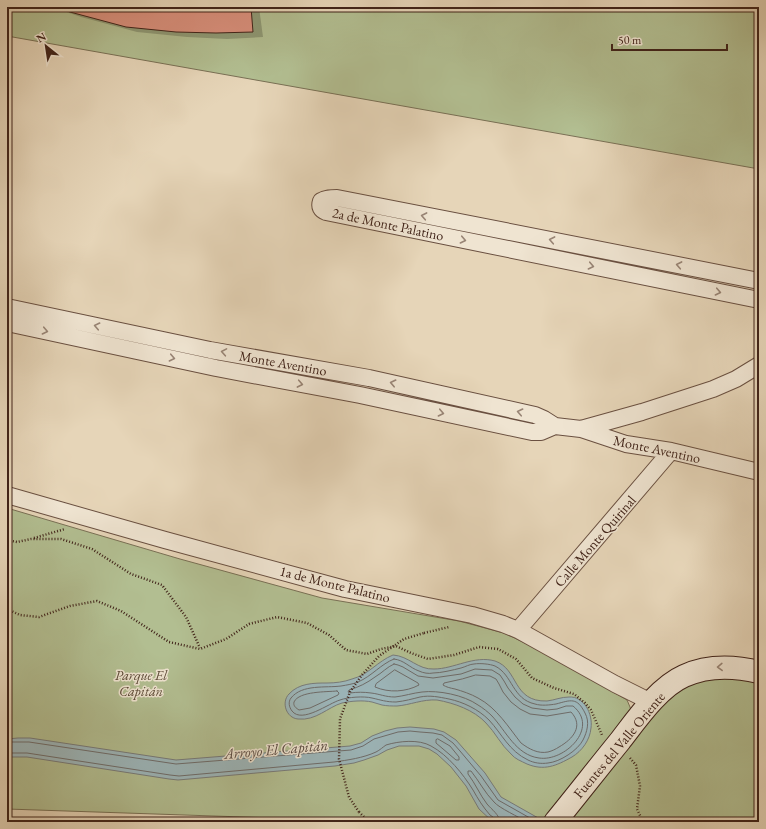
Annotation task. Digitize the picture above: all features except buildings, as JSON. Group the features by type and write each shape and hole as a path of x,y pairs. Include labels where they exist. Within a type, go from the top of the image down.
{"street":[{"name":"2a de Monte Palatino","path":"759,281 337,198 325,199 321,201 320,204 322,210 326,212 759,300"},
{"name":"Monte Aventino","path":"7,307 210,350 369,378 536,415 555,426 581,429 626,444 672,451 759,472"},
{"name":"Monte Aventino","path":"7,323 216,368 360,395 532,432 541,432 555,426"},
{"path":"581,429 642,412 713,389 736,379 759,365"},
{"path":"626,444 624,437 627,426 642,412"},
{"name":"Calle Monte Quirinal","path":"518,630 672,451"},
{"name":"1a de Monte Palatino","path":"7,495 166,540 346,588 472,615 503,624 518,630 615,684 651,702"},
{"name":"Fuentes del Valle Oriente","path":"555,822 651,702 672,682 697,671 709,668 746,668 759,672"}],"path":[{"path":"7,540 17,542 67,528"},
{"path":"31,539 61,539 92,549 131,574 162,585 186,616 200,649"},
{"path":"7,609 20,615 39,617 70,606 97,601 120,611 169,642 200,649 226,639 250,624 277,617 307,623 328,635 346,650 367,654 396,646 428,659 454,655 480,647 498,649 516,659 532,678 554,688 574,694 585,703 603,737"},
{"path":"369,822 359,812 349,797 339,759 340,719 350,692 362,675 379,656 404,639 451,627"},
{"path":"629,757 636,765 640,786 637,809 643,822"}],"green space":[{"path":"7,7 759,7 759,169 7,36"},
{"name":"Parque El Capitán","path":"7,508 180,559 322,598 459,621 504,633 550,655 627,700 632,714 545,822 337,822 332,820 7,809"},
{"path":"728,675 759,683 759,822 564,822 655,708 692,681"}],"water":[{"path":"393,655 404,658 428,669 449,667 479,660 495,661 503,665 521,691 527,696 536,700 547,701 563,697 574,697 579,699 586,707 591,717 589,737 579,752 572,757 555,765 539,767 527,764 514,757 476,714 457,705 443,701 427,700 397,706 365,701 349,702 342,703 316,716 304,719 294,718 288,713 285,701 293,690 312,684 343,682 358,677"},
{"path":"410,727 434,729 444,732 456,740 485,773 501,797 543,822 493,822 479,809 466,786 451,767 437,754 429,749 419,746 399,746 364,760 335,766 178,780 27,757 7,757 7,739 18,738 30,738 176,760 350,746 361,743 372,736 385,731"}],"water label":[{"name":"Arroyo El Capitán","path":"276,749"}]}
